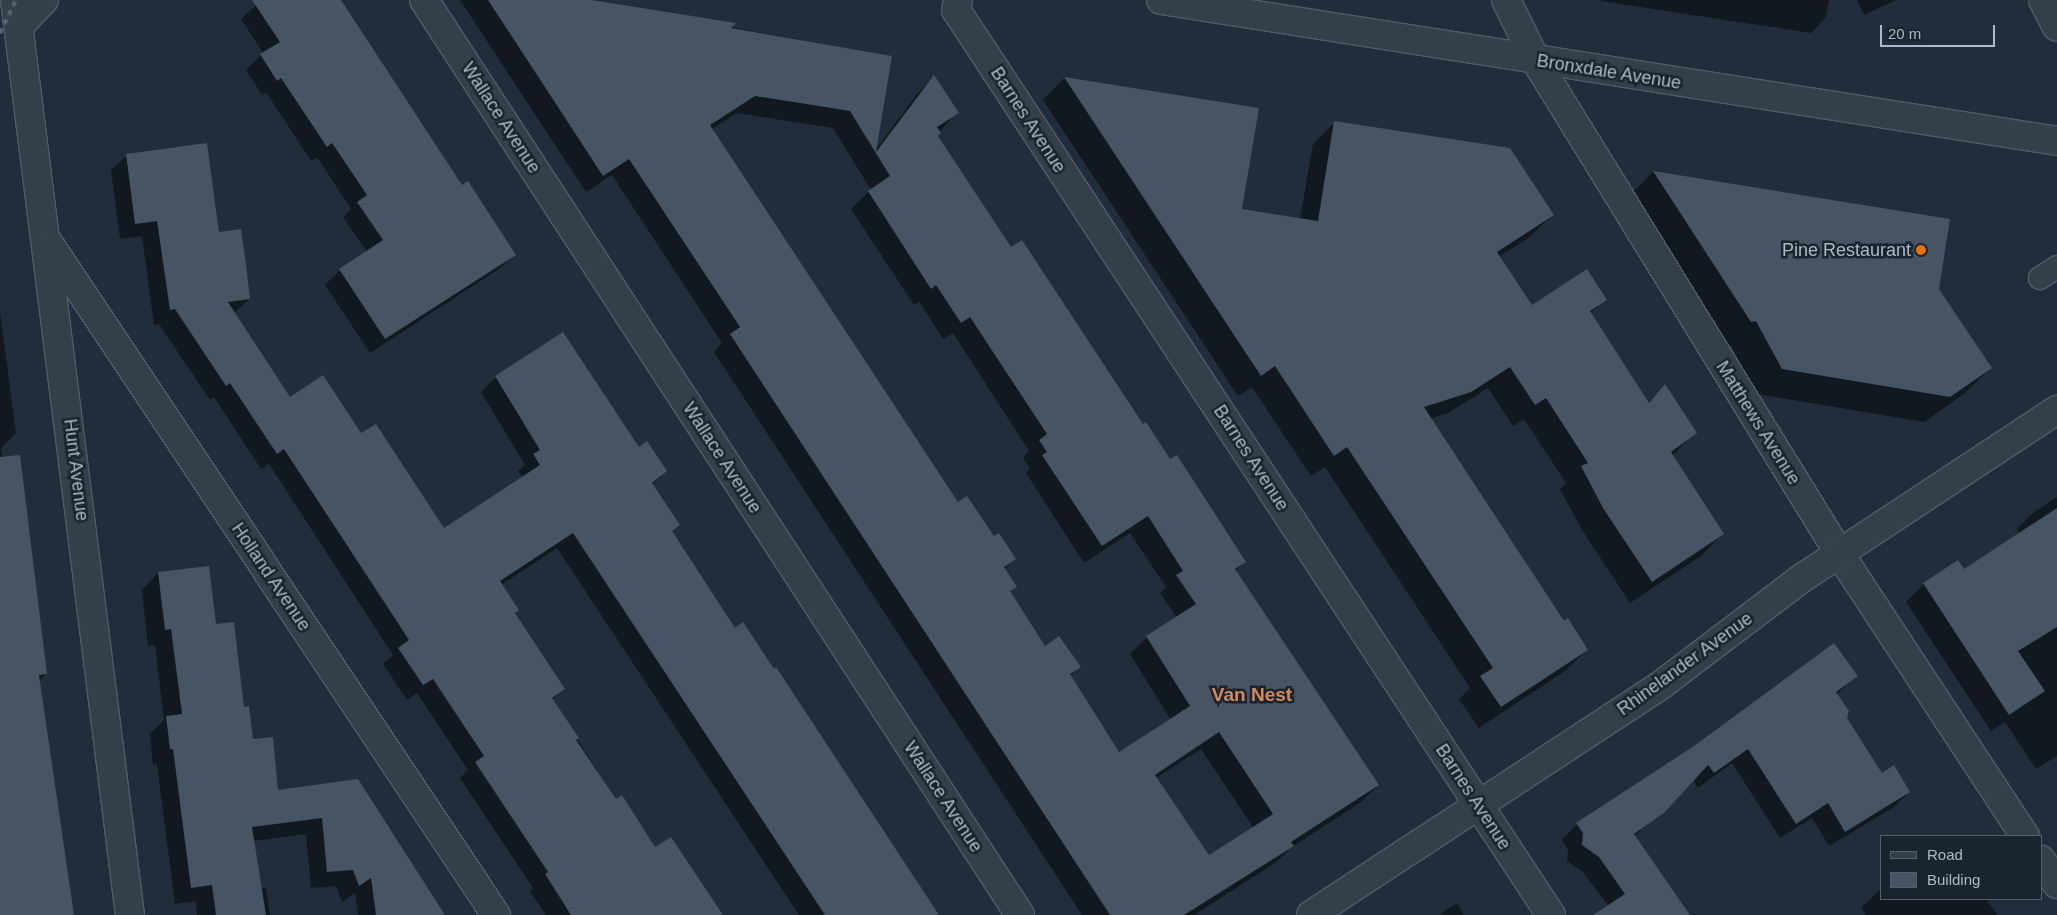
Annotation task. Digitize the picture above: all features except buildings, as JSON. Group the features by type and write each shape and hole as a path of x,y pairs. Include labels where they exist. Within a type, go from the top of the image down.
{"street":[{"name":"Hunt Avenue","path":"44,0 17,13 47,239 130,915"},
{"name":"Wallace Avenue","path":"424,0 1020,915"},
{"name":"Barnes Avenue","path":"958,0 956,10 1551,915"},
{"name":"Bronxdale Avenue","path":"1161,0 1536,61 2057,141"},
{"name":"Matthews Avenue","path":"1506,0 1536,61 1839,553 2024,835"},
{"path":"2043,0 2057,28"},
{"name":"Holland Avenue","path":"47,239 496,915"},
{"name":"Rhinelander Avenue","path":"1311,915 1661,685 1839,553 2057,410"},
{"path":"2042,862 2057,884"}],"railway":[{"path":"0,33 16,0"}],"place":[{"name":"Pine Restaurant","path":"1921,250"}],"district":[{"name":"Van Nest","path":"1252,695"}]}
